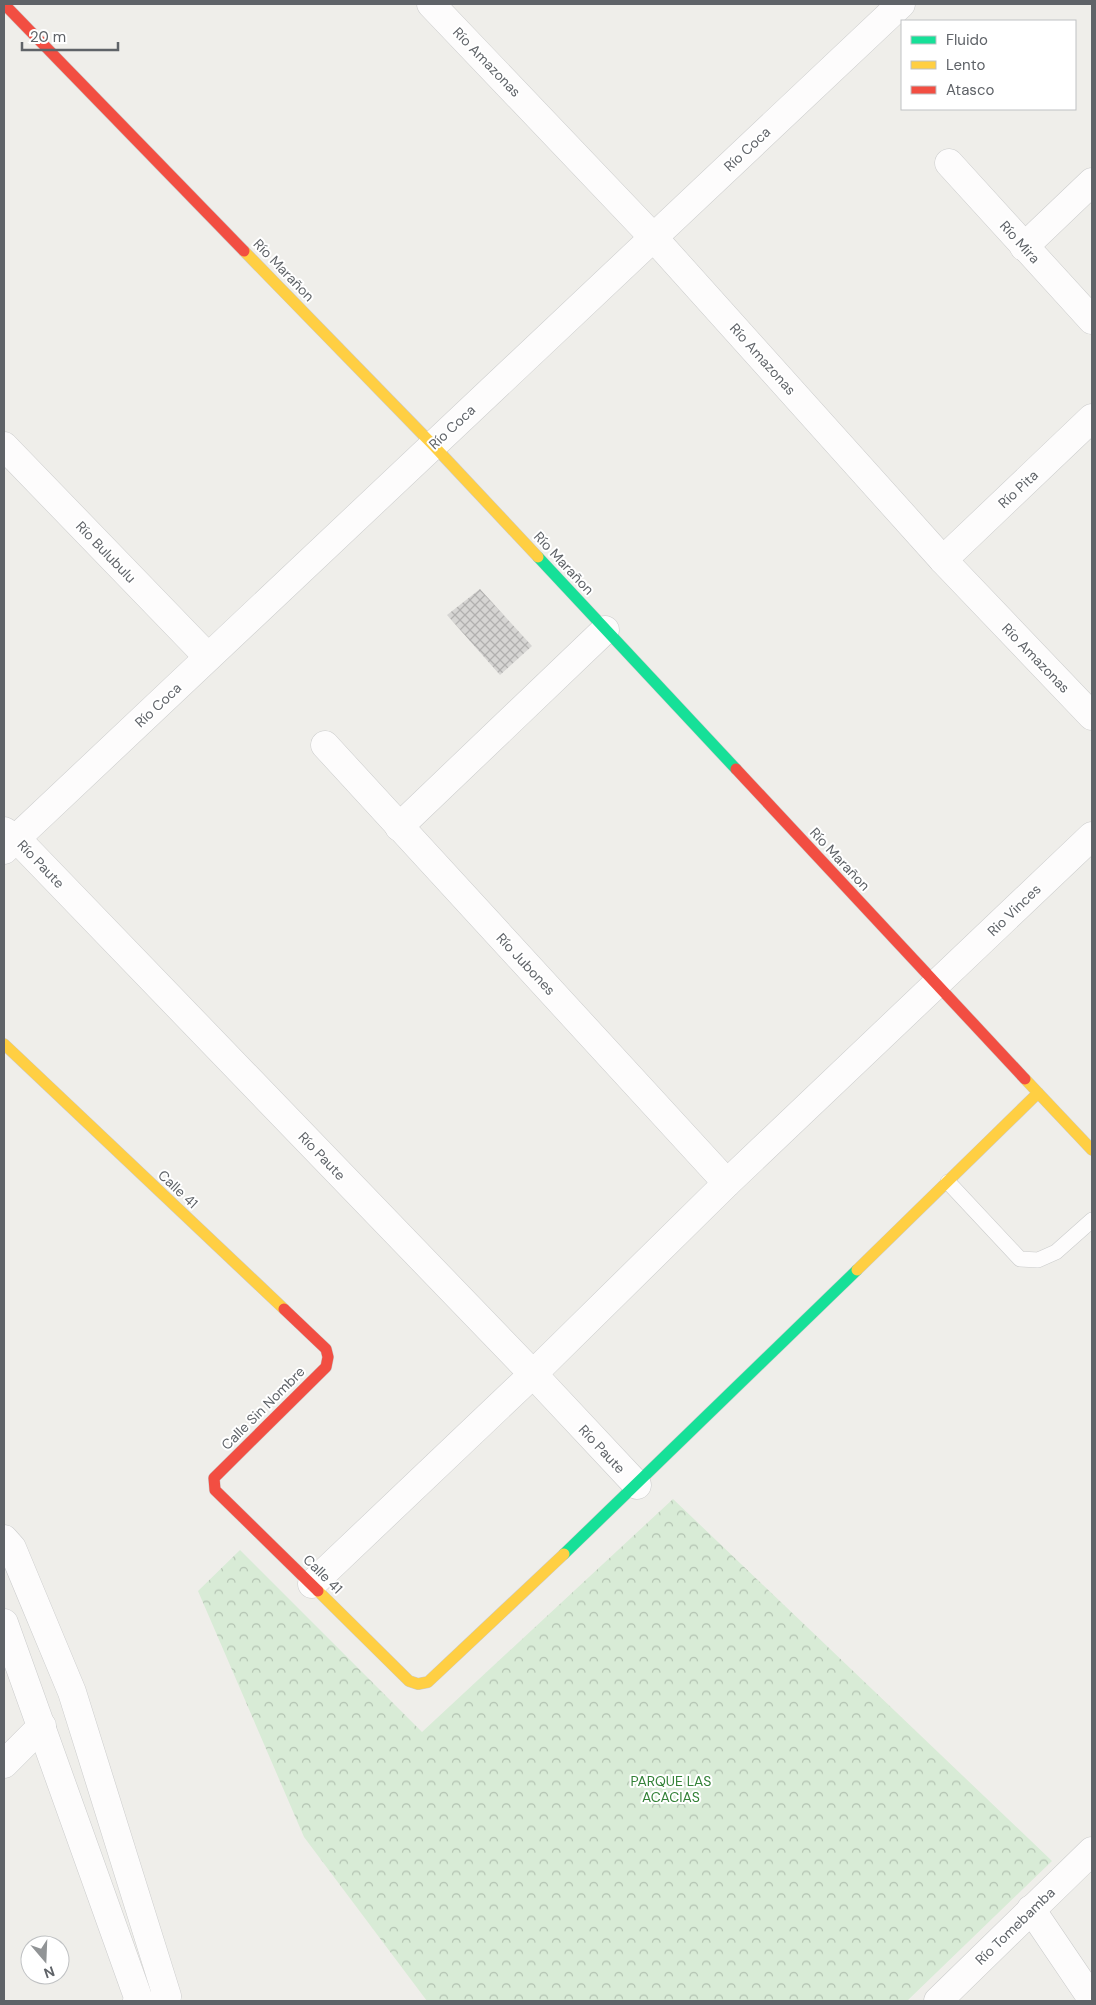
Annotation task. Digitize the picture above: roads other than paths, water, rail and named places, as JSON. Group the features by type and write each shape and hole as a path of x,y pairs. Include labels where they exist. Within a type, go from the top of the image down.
{"street":[{"name":"Río Marañon","path":"4,4 433,445 1092,1150"},
{"name":"Río Amazonas","path":"431,4 653,237 943,560 1092,716"},
{"name":"Río Coca","path":"8,840 208,657 901,4"},
{"name":"Río Mira","path":"949,163 1092,320"},
{"path":"1024,247 1092,182"},
{"name":"Río Pita","path":"943,560 1092,418"},
{"name":"Río Bulubulu","path":"4,446 208,657"},
{"path":"399,827 605,630"},
{"name":"Río Jubones","path":"325,745 727,1183"},
{"name":"Rio Vinces","path":"312,1584 533,1374 727,1183 1092,836"},
{"name":"Río Paute","path":"8,840 533,1374 637,1485"},
{"name":"Calle 41","path":"4,1044 326,1349 328,1357"},
{"path":"637,1485 1038,1093"},
{"name":"Calle Sin Nombre","path":"214,1478 326,1367 328,1357"},
{"name":"Calle 41","path":"214,1478 215,1490 409,1681 418,1684 428,1682 637,1485"},
{"path":"4,1539 12,1548 72,1692 167,1996 162,2001"},
{"path":"4,1623 139,2000 137,2001"},
{"path":"4,1764 42,1726"},
{"name":"Río Tomebamba","path":"938,2001 1092,1851"},
{"path":"1031,1909 1092,1999"}],"lane":[{"path":"948,1182 1020,1259 1038,1260 1056,1252 1092,1220"}],"park label":[{"name":"PARQUE LAS ACACIAS","path":"671,1789"}]}
